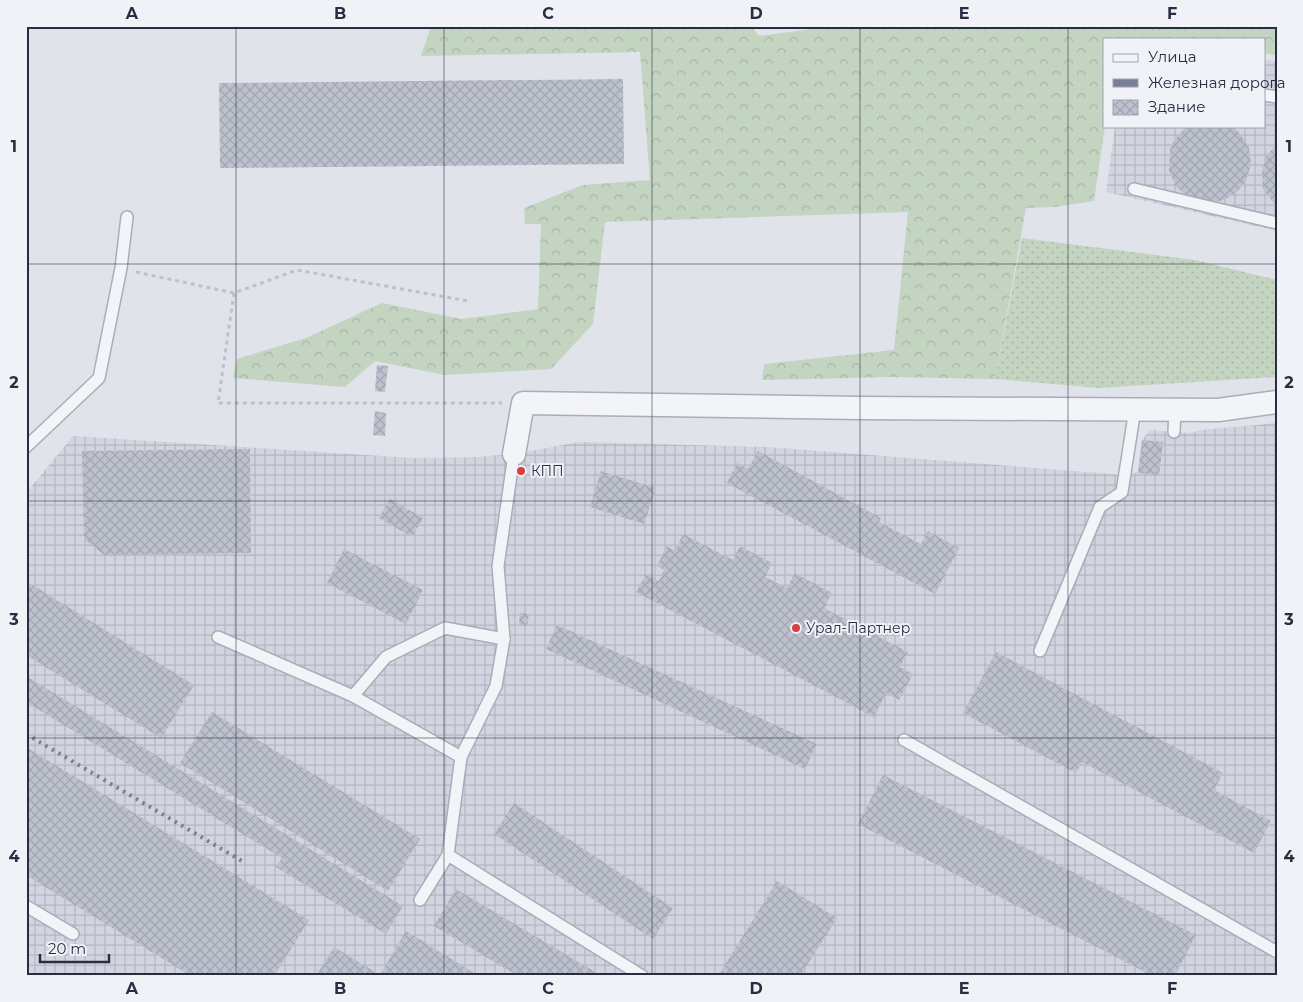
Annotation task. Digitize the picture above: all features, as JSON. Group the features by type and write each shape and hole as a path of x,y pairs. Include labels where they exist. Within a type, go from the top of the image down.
{"street":[{"path":"514,454 523,403 1218,410 1277,402"}],"lane":[{"path":"1134,189 1277,224"},
{"path":"26,447 99,378 121,268 127,217"},
{"path":"1040,651 1100,507 1122,492 1135,410"},
{"path":"1174,432 1175,410"},
{"path":"420,900 448,855 461,757 496,686 504,639 498,566 514,454"},
{"path":"353,696 386,657 445,628 504,639"},
{"path":"218,637 353,696 461,757"},
{"path":"904,740 1277,952"},
{"path":"448,855 642,976"},
{"path":"26,906 73,934"}],"path":[{"path":"121,268 234,293 297,270 468,301"},
{"path":"234,293 218,403 523,403"}],"shaded area":[{"path":"1266,60 1277,61 1277,231 1106,192 1115,128 1266,128"},
{"path":"1277,423 1277,976 26,976 26,493 73,436 413,458 477,457 514,454 579,442 768,447 1125,475 1138,472 1142,440 1150,430 1189,433 1202,430"}],"green space":[{"path":"431,26 751,26 759,36 837,26 1277,26 1277,55 1266,54 1266,38 1103,38 1103,128 1105,128 1094,201 1055,207 1026,208 995,379 891,377 762,380 764,364 894,350 908,212 605,222 593,324 551,369 445,375 375,361 345,387 233,378 237,359 306,338 382,303 461,319 538,309 541,224 525,224 524,208 583,185 650,180 640,52 421,56"},
{"path":"1022,238 1195,260 1277,280 1277,377 1098,388 995,379"}],"building":[{"path":"623,79 624,164 220,168 219,83"},
{"path":"1185,128 1233,128 1238,131 1249,147 1251,165 1245,183 1234,195 1220,201 1204,202 1188,197 1176,186 1169,171 1170,150 1174,140"},
{"path":"1277,144 1277,207 1263,189 1262,172 1267,155"},
{"path":"377,365 388,366 385,392 375,391"},
{"path":"375,411 386,413 385,436 373,435"},
{"path":"1142,440 1163,442 1159,475 1138,473"},
{"path":"250,449 251,553 104,555 84,539 82,451"},
{"path":"758,451 881,518 879,522 921,544 928,531 959,548 935,594 727,483 737,463 748,469"},
{"name":"КПП","path":"517,465 527,467 526,476 515,475"},
{"path":"601,471 656,488 644,524 590,507"},
{"path":"390,499 423,518 412,537 379,518"},
{"path":"683,534 733,560 740,546 772,563 765,577 787,588 795,573 832,593 824,608 908,652 900,667 913,674 899,700 886,693 874,717 636,592 646,574 659,581 664,570 657,566 667,546 675,551"},
{"path":"344,549 423,590 406,624 327,583"},
{"path":"26,581 194,685 161,738 26,655"},
{"path":"520,613 529,614 527,626 519,625"},
{"path":"557,625 817,744 805,769 546,649"},
{"path":"996,652 1223,773 1214,790 1271,821 1254,853 1082,762 1076,773 963,713"},
{"path":"26,676 403,906 386,934 276,867 282,858 26,702"},
{"path":"212,712 420,839 388,891 180,763"},
{"path":"26,747 309,920 274,976 191,976 26,875"},
{"path":"883,775 1196,935 1175,976 1153,976 858,824"},
{"path":"514,803 673,908 653,939 494,834"},
{"path":"777,881 837,918 802,973 806,976 718,976"},
{"path":"456,889 602,976 518,976 434,926"},
{"path":"406,931 479,976 316,976 334,947 380,975"}],"railway":[{"path":"26,734 242,861"}],"place":[{"name":"КПП","path":"521,471"},
{"name":"Урал-Партнер","path":"796,628"}]}
